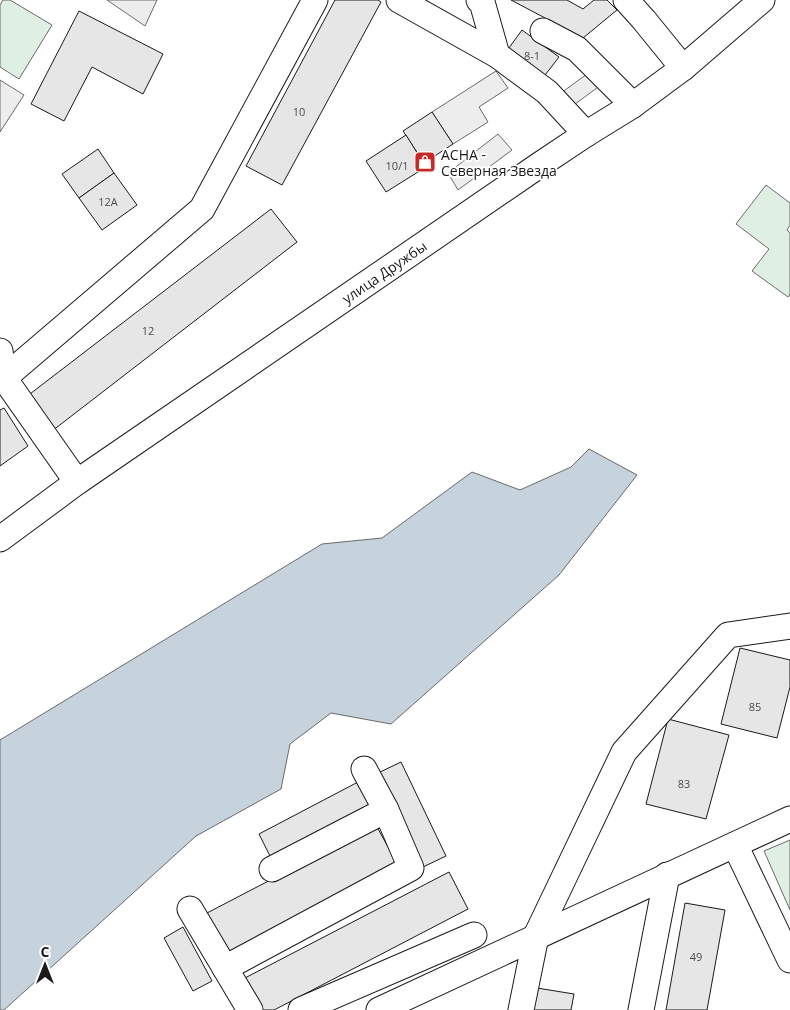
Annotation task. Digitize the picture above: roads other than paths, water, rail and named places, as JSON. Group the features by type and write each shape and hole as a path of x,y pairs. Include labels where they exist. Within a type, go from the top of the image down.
{"street":[{"path":"4,378 202,209 315,0"},
{"path":"399,0 497,55 547,92 586,134"},
{"path":"478,0 482,2 497,55"},
{"path":"626,0 683,68"},
{"name":"улица Дружбы","path":"0,539 77,482 586,134 632,105 683,68 762,0"},
{"path":"543,31 577,49 632,105"},
{"path":"0,351 4,378 77,482"},
{"path":"521,1010 536,936 624,752 728,635 790,626"},
{"path":"225,968 411,868 386,810 364,769"},
{"path":"272,870 386,810"},
{"path":"379,1010 790,818"},
{"path":"735,845 790,960"},
{"path":"640,1010 667,875"},
{"path":"190,909 250,1010"},
{"path":"301,1010 474,935"}],"place":[{"name":"АСНА - Северная Звезда","path":"425,162"}]}
